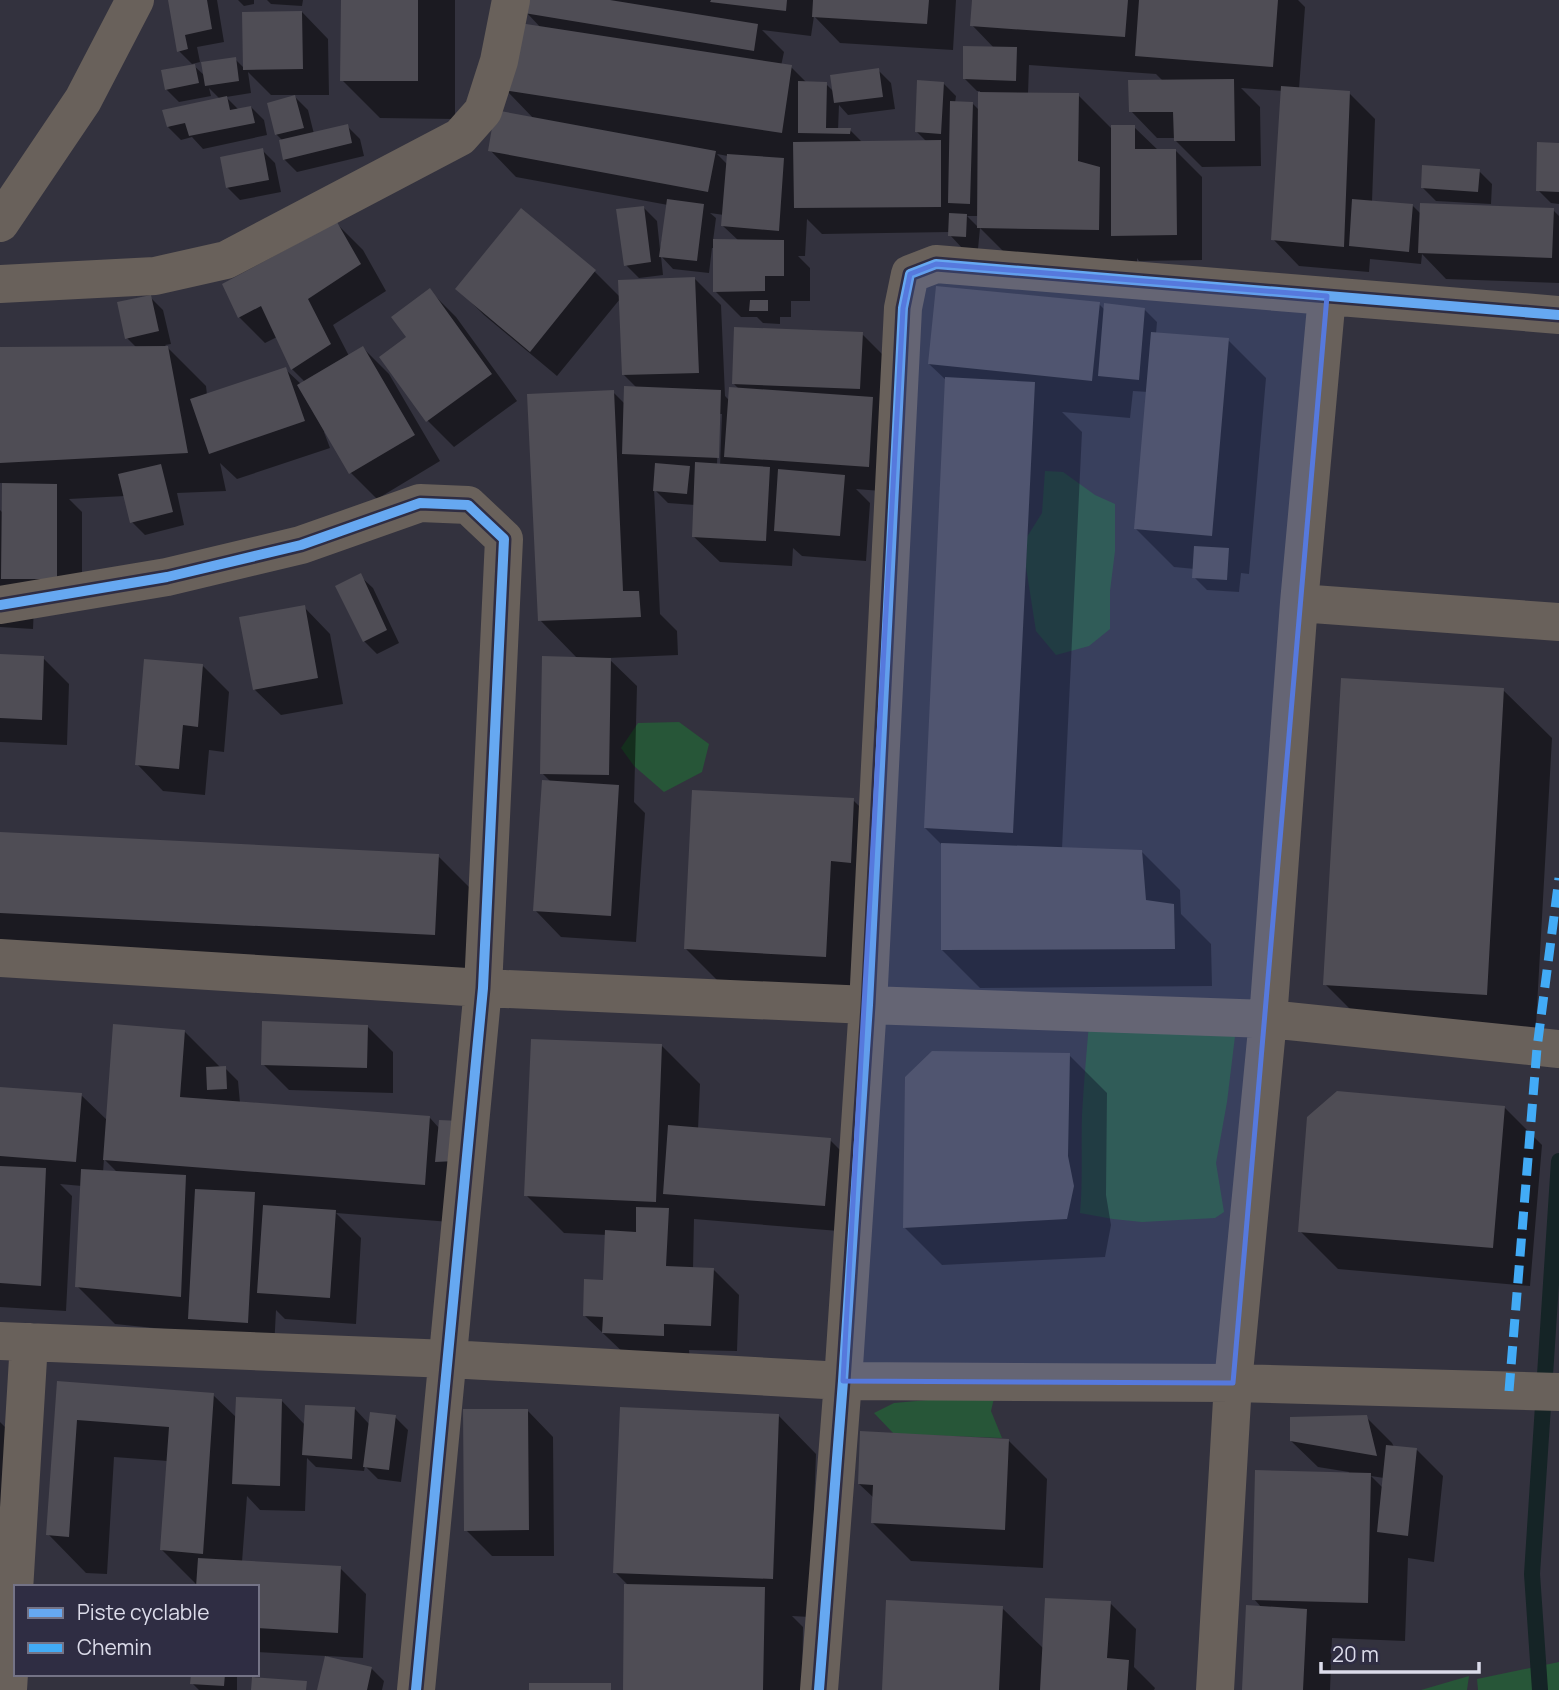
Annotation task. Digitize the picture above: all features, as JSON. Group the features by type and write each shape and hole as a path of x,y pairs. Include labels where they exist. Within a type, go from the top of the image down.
{"street":[{"path":"0,223 83,100 135,0"},
{"path":"0,284 155,276 226,260 460,136 483,111 499,61 512,0"},
{"path":"819,1690 868,1004 903,307 911,274 936,264 1559,315"},
{"path":"1215,1690 1233,1383 1268,1019 1299,603 1327,296"},
{"path":"0,605 167,577 300,545 419,503 468,505 504,540 483,988 416,1690"},
{"path":"1299,603 1559,622"},
{"path":"0,958 483,988 1268,1019 1559,1049"},
{"path":"8,1690 14,1341 449,1359 843,1381 1233,1383 1559,1392"}],"highlighted area":[{"path":"936,264 1327,296 1233,1383 843,1381 903,308 910,274"}],"green space":[{"path":"1045,471 1063,472 1095,495 1115,504 1110,629 1089,646 1056,655 1036,631 1026,567 1027,537 1042,513"},
{"path":"679,722 709,744 702,772 664,792 634,766 621,748 638,723"},
{"path":"1090,1012 1236,1028 1216,1163 1224,1212 1215,1218 1142,1222 1080,1213 1082,1115"},
{"path":"995,1394 991,1411 1002,1438 894,1434 874,1413 894,1403"},
{"path":"1559,1662 1559,1690 1478,1690 1477,1679"},
{"path":"1469,1676 1467,1690 1421,1690"}],"building":[{"path":"168,0 207,0 212,29 185,35 188,49 177,52"},
{"path":"341,0 418,0 418,81 340,81"},
{"path":"526,0 610,0 758,24 754,51 524,13"},
{"path":"787,0 786,11 710,2"},
{"path":"813,0 929,0 927,24 812,17"},
{"path":"972,0 1128,0 1125,37 970,26"},
{"path":"1139,0 1278,0 1273,67 1135,56"},
{"path":"302,11 303,69 243,70 242,12"},
{"path":"513,22 792,65 782,133 503,90"},
{"path":"963,46 1017,47 1016,81 963,79"},
{"path":"236,57 239,81 205,86 201,62"},
{"path":"195,64 199,83 165,90 161,70"},
{"path":"879,68 883,97 834,103 830,75"},
{"path":"1234,79 1235,141 1174,141 1173,112 1129,112 1128,80"},
{"path":"917,80 944,82 941,134 915,132"},
{"path":"798,81 827,82 826,128 851,128 850,134 798,133"},
{"path":"1281,86 1350,91 1344,247 1271,240"},
{"path":"978,92 1079,93 1078,161 1100,167 1099,230 977,228"},
{"path":"295,95 304,128 275,135 267,103"},
{"path":"227,96 230,110 251,106 255,123 189,136 185,123 167,127 162,110"},
{"path":"950,101 973,102 970,204 948,203"},
{"path":"495,110 716,151 708,192 488,151"},
{"path":"348,124 352,143 283,160 279,140"},
{"path":"1111,125 1135,125 1135,149 1176,149 1177,235 1111,236"},
{"path":"941,140 941,207 794,208 793,142"},
{"path":"1537,142 1559,143 1559,192 1536,191"},
{"path":"263,148 269,180 226,188 220,157"},
{"path":"727,154 784,158 779,231 721,226"},
{"path":"1422,165 1480,169 1478,192 1421,188"},
{"path":"667,199 704,204 697,261 659,257"},
{"path":"1352,199 1413,204 1409,252 1349,246"},
{"path":"1420,203 1554,208 1552,258 1418,253"},
{"path":"644,206 651,262 624,266 616,209"},
{"path":"521,208 596,270 530,352 455,289"},
{"path":"949,213 967,214 966,237 948,236"},
{"path":"337,222 361,264 308,299 331,344 291,370 261,306 238,318 222,284"},
{"path":"713,239 784,240 784,276 765,276 765,291 713,292"},
{"path":"695,277 699,373 622,375 618,280"},
{"path":"936,286 1100,302 1092,381 928,364"},
{"path":"430,288 492,374 426,422 379,357 406,337 391,317"},
{"path":"151,295 159,331 125,339 117,302"},
{"path":"750,300 768,300 768,311 749,311"},
{"path":"1104,303 1145,308 1139,380 1098,376"},
{"path":"734,327 863,332 860,389 732,384"},
{"path":"1151,332 1229,338 1212,536 1134,529"},
{"path":"168,346 188,453 0,463 0,347"},
{"path":"363,346 415,435 349,474 297,385"},
{"path":"286,367 305,421 209,454 190,399"},
{"path":"945,377 1035,382 1013,833 924,828"},
{"path":"624,386 721,390 719,458 622,454"},
{"path":"729,387 873,397 869,467 724,457"},
{"path":"614,390 623,591 639,591 641,617 538,621 527,394"},
{"path":"695,462 770,467 766,541 692,537"},
{"path":"655,463 690,466 687,494 653,491"},
{"path":"161,464 173,512 130,523 118,474"},
{"path":"778,469 845,475 840,536 774,531"},
{"path":"2,483 57,484 57,579 1,579"},
{"path":"1194,546 1229,548 1227,580 1192,578"},
{"path":"361,573 387,630 363,642 335,586"},
{"path":"305,605 318,678 253,690 239,617"},
{"path":"0,654 44,656 42,720 0,718"},
{"path":"542,656 611,658 609,775 540,774"},
{"path":"144,659 203,664 198,727 183,725 179,769 135,765"},
{"path":"1341,678 1504,688 1487,995 1323,985"},
{"path":"542,780 619,785 611,916 533,911"},
{"path":"692,790 854,798 851,863 831,861 826,957 684,949"},
{"path":"0,832 439,854 435,935 0,913"},
{"path":"941,843 1142,850 1146,900 1174,904 1175,949 941,950"},
{"path":"262,1021 368,1025 367,1068 261,1065"},
{"path":"113,1024 185,1030 180,1097 430,1116 425,1185 103,1160"},
{"path":"531,1039 662,1044 656,1202 524,1196"},
{"path":"932,1051 1070,1053 1068,1156 1074,1186 1067,1219 903,1228 905,1077"},
{"path":"226,1066 227,1089 207,1090 206,1067"},
{"path":"0,1087 82,1093 76,1162 0,1156"},
{"path":"1337,1091 1505,1106 1493,1248 1298,1232 1307,1117"},
{"path":"439,1120 461,1121 456,1161 435,1162"},
{"path":"668,1125 831,1138 825,1206 663,1194"},
{"path":"0,1166 46,1168 41,1286 0,1283"},
{"path":"81,1169 186,1175 181,1297 75,1287"},
{"path":"195,1189 255,1192 248,1323 188,1319"},
{"path":"263,1205 336,1210 330,1298 257,1293"},
{"path":"636,1207 669,1208 666,1266 714,1268 711,1326 664,1324 664,1336 602,1333 603,1317 583,1316 584,1279 603,1280 605,1230 636,1232"},
{"path":"57,1381 214,1393 203,1554 160,1550 169,1427 77,1420 69,1537 46,1535"},
{"path":"236,1397 282,1399 280,1486 232,1484"},
{"path":"305,1405 355,1407 352,1459 302,1455"},
{"path":"620,1407 779,1414 773,1579 613,1573"},
{"path":"463,1409 528,1409 529,1530 464,1531"},
{"path":"370,1412 396,1415 389,1470 363,1467"},
{"path":"1367,1415 1377,1456 1290,1441 1290,1417"},
{"path":"860,1431 1009,1439 1005,1530 871,1523 873,1485 858,1484"},
{"path":"1386,1445 1417,1448 1408,1536 1377,1532"},
{"path":"1255,1470 1371,1473 1368,1603 1252,1600"},
{"path":"198,1558 341,1566 338,1633 259,1628 259,1585 196,1585"},
{"path":"624,1584 765,1587 763,1690 623,1690"},
{"path":"1045,1598 1111,1601 1107,1658 1129,1660 1127,1690 1040,1690"},
{"path":"886,1600 1003,1606 999,1690 882,1690"},
{"path":"1246,1605 1307,1609 1303,1690 1242,1690"},
{"path":"325,1656 372,1667 367,1690 317,1690"},
{"path":"191,1676 225,1676 224,1686 190,1684"},
{"path":"252,1677 307,1681 306,1690 251,1690"},
{"path":"529,1683 611,1683 611,1690 529,1690"}],"waterway":[{"path":"1540,1690 1532,1574 1559,1161"}],"marked path":[{"path":"1509,1391 1537,1048 1559,878"}],"cycle path":[{"path":"819,1690 868,1005 903,308 910,274 936,264 1559,315"},
{"path":"0,605 167,577 301,545 420,503 468,505 504,539 483,988 416,1690"}]}
